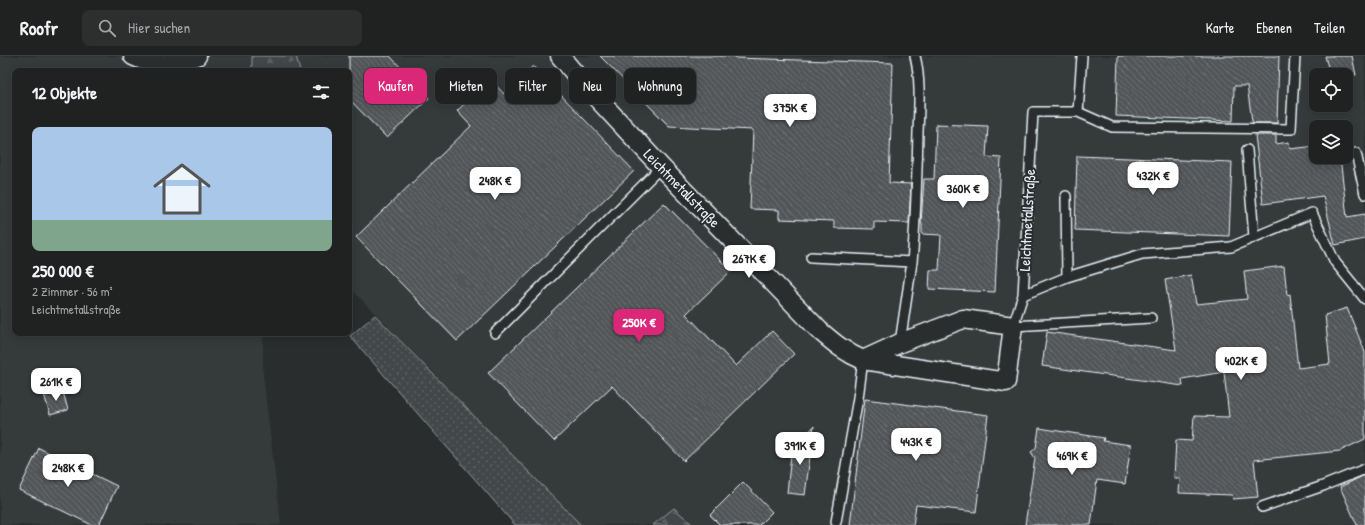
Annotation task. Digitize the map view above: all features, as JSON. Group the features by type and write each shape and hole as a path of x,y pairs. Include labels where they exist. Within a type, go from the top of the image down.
{"street":[{"path":"133,56 148,62 162,64 183,61 197,56"},
{"name":"Leichtmetallstraße","path":"560,56 582,82 661,167 820,331 850,355 863,360 1006,382 1014,326"},
{"path":"863,360 963,319 1014,326"}],"lane":[{"path":"900,344 912,262 916,221 918,68 915,56"},
{"path":"1082,56 1078,112 1112,127 1291,129 1295,56"},
{"name":"Leichtmetallstraße","path":"1014,326 1023,295 1034,112 1078,112"},
{"path":"1247,150 1254,237"},
{"path":"1356,153 1365,194"},
{"path":"495,333 661,167"},
{"path":"1066,196 1067,277"},
{"path":"1023,295 1067,277 1142,254 1231,247 1312,213 1335,262 1365,299"},
{"path":"811,258 912,262"},
{"path":"1014,326 1151,318"},
{"path":"836,522 858,398 863,360"},
{"path":"1262,508 1365,469"}],"shaded area":[{"path":"0,56 1365,56 1365,525 581,525 352,290 352,68 12,68 12,336 263,336 263,375 281,525 0,525"}],"green space":[{"path":"252,56 296,56 299,68 252,68"},
{"path":"375,315 581,525 515,525 350,336 352,336 352,334"},
{"path":"674,508 693,525 653,525"}],"building":[{"path":"349,56 390,56 401,68 364,68 364,104 423,104 387,138 352,102 352,68 349,68"},
{"path":"600,56 736,56 736,58 893,63 889,183 911,184 909,223 874,222 874,229 834,228 834,221 779,219 779,210 750,209 753,130 669,126 647,104 696,104 696,68 624,68 624,80 616,72 616,68 612,68"},
{"path":"1118,56 1279,56 1277,123 1253,123 1247,86 1234,86 1233,121 1116,116"},
{"path":"1325,56 1352,56 1356,75 1353,75 1353,68 1328,68"},
{"path":"497,86 504,94 505,93 505,104 561,104 561,95 634,171 457,341 356,237 471,126 457,111 464,104 497,104"},
{"path":"936,124 988,126 986,157 1001,158 995,292 929,289 930,270 939,270 941,235 922,234 921,223 924,179 934,179"},
{"path":"1255,135 1276,135 1276,144 1289,142 1290,149 1309,147 1309,164 1341,164 1347,217 1365,214 1365,239 1335,245 1323,196 1263,204"},
{"path":"1077,156 1232,162 1229,236 1075,230"},
{"path":"664,203 731,271 686,314 736,366 772,331 794,354 684,461 612,386 554,441 488,373"},
{"path":"1284,266 1287,295 1290,294 1298,368 1330,364 1325,315 1347,308 1365,352 1365,439 1340,451 1254,460 1258,497 1233,499 1232,495 1179,493 1180,478 1174,478 1176,440 1192,441 1194,416 1229,417 1224,372 1182,379 1183,386 1042,366 1047,332 1176,350 1165,280 1191,275 1196,304 1247,299 1244,271"},
{"path":"62,388 68,410 50,415 44,394"},
{"path":"865,399 988,415 976,512 916,505 913,525 850,525"},
{"path":"814,426 805,495 787,493 791,454"},
{"path":"1039,428 1104,438 1103,441 1131,445 1125,484 1097,480 1091,525 1025,525 1035,458 1031,452 1036,448"},
{"path":"39,448 117,486 99,525 92,525 19,490"},
{"path":"1365,475 1365,525 1357,525 1340,487"},
{"path":"743,482 772,512 759,525 720,525 710,515"}]}
